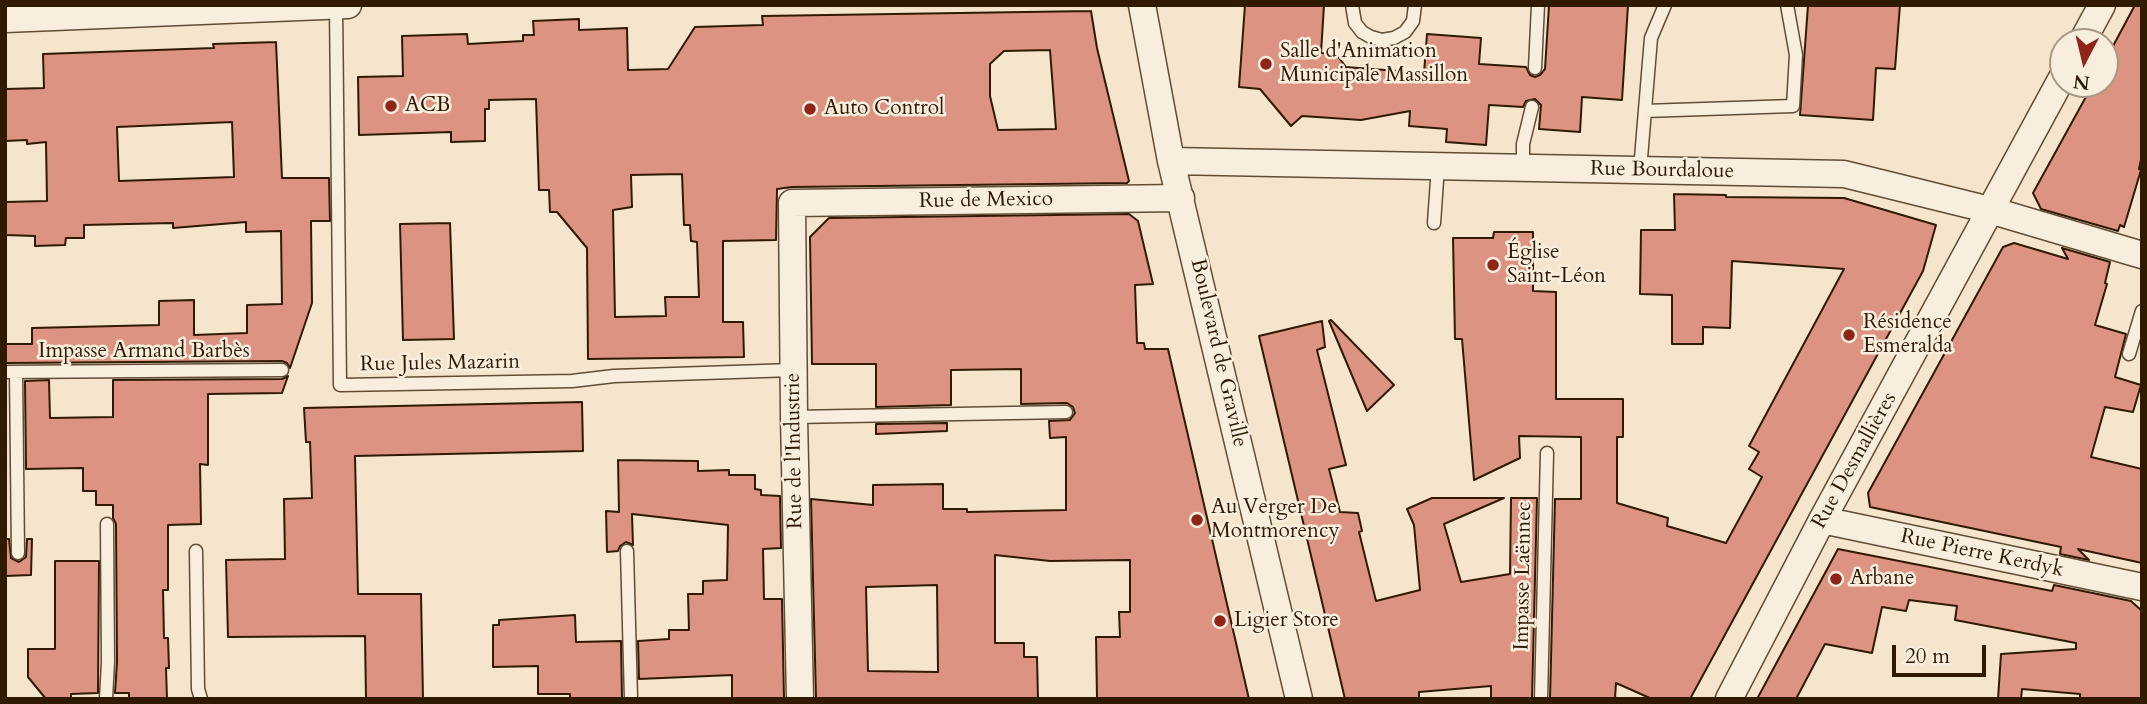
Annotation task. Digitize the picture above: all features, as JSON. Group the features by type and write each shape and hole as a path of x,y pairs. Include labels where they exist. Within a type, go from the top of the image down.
{"street":[{"path":"5,19 348,5"},
{"name":"Boulevard de Graville","path":"1142,5 1171,161 1299,699"},
{"path":"2090,28 2102,5"},
{"name":"Rue Desmallières","path":"1729,699 1822,520 2051,98"},
{"name":"Rue Bourdaloue","path":"1171,161 1844,174 1990,210 2142,255"},
{"name":"Rue de Mexico","path":"792,203 1181,198"},
{"name":"Rue de l'Industrie","path":"792,203 800,699"},
{"name":"Rue Pierre Kerdyk","path":"1822,520 2142,587"}],"lane":[{"path":"1352,5 1355,23 1362,32 1382,40 1405,32 1413,22 1415,5"},
{"path":"1535,68 1538,5"},
{"path":"1640,170 1651,38 1665,5"},
{"path":"1645,111 1793,106 1796,55 1787,5"},
{"name":"Rue Jules Mazarin","path":"336,6 340,384 572,381 614,376 793,370"},
{"path":"1522,168 1523,144 1532,107"},
{"path":"1434,223 1438,166"},
{"path":"2129,354 2142,311"},
{"name":"Impasse Armand Barbès","path":"11,372 282,370"},
{"path":"11,372 18,553"},
{"path":"794,417 1066,412"},
{"name":"Impasse Laënnec","path":"1541,699 1547,453"},
{"path":"106,699 107,524"},
{"path":"196,551 198,689 201,699"},
{"path":"627,551 631,699"}],"building":[{"path":"1245,5 1324,5 1321,53 1336,54 1346,67 1424,73 1427,34 1481,38 1479,64 1526,67 1530,75 1535,77 1545,69 1549,5 1628,5 1622,100 1582,97 1580,132 1539,129 1541,105 1535,99 1526,101 1523,107 1489,105 1486,145 1446,142 1447,129 1409,126 1410,111 1361,120 1302,116 1291,126 1260,89 1239,87"},
{"path":"1808,5 1900,5 1895,69 1876,68 1873,120 1800,115"},
{"path":"2135,5 2142,5 2141,170 2124,227 2120,225 2118,231 2041,209 2033,193 2085,98 2119,98 2119,35"},
{"path":"1091,11 1097,48 1129,181 777,189 776,240 723,241 723,322 743,322 744,357 588,359 587,248 557,212 550,212 549,190 539,190 536,99 489,100 489,109 485,109 485,141 451,142 451,132 359,135 358,77 403,76 402,36 467,34 468,44 523,41 523,35 534,35 533,21 579,19 579,30 627,28 628,70 668,69 695,27 763,25 762,16","holes":["1050,50 1056,129 998,130 990,96 990,64 1004,51","682,174 684,225 690,225 691,241 697,242 699,297 665,297 666,316 615,317 613,210 632,207 631,175"]},
{"path":"276,42 282,178 329,178 330,221 311,221 312,303 290,368 282,361 5,363 5,344 32,344 32,328 159,325 159,301 194,300 194,335 247,333 247,305 282,304 281,231 246,232 246,222 173,228 173,223 84,225 84,238 66,238 65,245 35,246 35,236 5,235 5,202 47,201 46,142 27,144 27,140 5,141 5,89 44,88 43,54 214,48 213,44","holes":["232,122 234,177 119,181 117,127"]},
{"path":"1674,194 1844,198 1936,225 1923,271 1690,699 1652,699 1616,683 1615,699 1550,699 1555,499 1581,499 1581,437 1519,436 1520,458 1474,480 1462,339 1455,339 1453,238 1493,238 1494,232 1533,232 1533,291 1556,292 1556,399 1623,399 1623,437 1617,437 1617,503 1668,518 1667,526 1726,543 1762,477 1749,469 1759,452 1749,446 1844,269 1732,261 1730,328 1703,327 1703,344 1672,344 1672,295 1640,294 1641,230 1675,230"},
{"path":"1129,214 1138,221 1153,284 1135,285 1137,343 1144,343 1145,349 1168,349 1249,699 1097,699 1096,637 1120,637 1119,612 1130,612 1130,560 1050,561 995,555 995,643 1024,643 1024,657 1037,657 1038,699 816,699 811,499 873,505 873,485 943,484 943,509 967,509 967,512 1066,510 1066,437 1050,438 1049,421 1070,420 1075,413 1073,407 1067,403 1021,404 1021,369 951,370 951,405 876,407 876,364 812,364 810,237 829,218","holes":["937,585 938,672 868,671 866,587"]},
{"path":"450,223 454,339 403,340 400,224"},
{"path":"2014,243 2068,259 2062,248 2110,262 2105,283 2107,284 2095,325 2126,334 2115,377 2141,385 2133,412 2105,407 2091,457 2142,469 2142,563 2078,549 2089,560 2060,554 2061,547 1870,507 1868,493 2003,247"},
{"path":"1331,320 1394,385 1367,411 1329,321"},
{"path":"1322,321 1325,347 1317,350 1346,465 1329,469 1340,512 1358,513 1362,531 1359,532 1376,601 1420,590 1414,525 1407,509 1432,498 1504,498 1444,524 1461,582 1510,574 1511,498 1537,498 1532,699 1491,699 1491,686 1419,692 1419,699 1345,699 1259,336"},
{"path":"288,376 282,393 208,394 208,465 200,464 201,524 168,525 168,590 163,590 164,638 168,638 167,699 129,699 129,693 115,693 116,524 113,505 96,505 96,491 83,491 83,468 26,469 25,381 49,380 50,418 113,417 113,380 282,379"},
{"path":"582,402 583,451 355,456 358,594 421,594 423,699 366,699 365,636 228,637 226,560 285,559 284,499 312,498 310,442 306,442 304,408"},
{"path":"947,423 947,431 876,434 876,424"},
{"path":"618,460 698,461 698,471 729,470 729,475 755,475 755,489 761,490 761,495 780,496 781,548 763,549 764,599 782,599 784,699 732,699 732,675 639,679 638,641 669,639 669,630 689,630 688,594 703,594 703,581 727,580 728,525 632,514 633,545 626,542 618,551 607,552 606,511 619,512"},
{"path":"5,539 9,539 11,558 19,562 26,557 27,539 32,539 31,575 5,576"},
{"path":"1838,549 2052,591 2054,585 2131,601 2142,611 2142,699 2080,699 2080,694 2022,689 2021,699 1998,699 2001,654 2076,649 2076,643 1955,620 1957,606 1909,600 1906,611 1882,607 1872,653 1825,644 1796,699 1757,699"},
{"path":"55,561 99,561 98,693 71,694 71,699 46,699 28,677 28,649 55,649"},
{"path":"575,615 576,642 621,641 622,699 570,699 570,694 538,694 538,666 493,667 493,625 499,625 499,620"}],"place":[{"name":"Salle d'Animation Municipale Massillon","path":"1266,64"},
{"name":"ACB","path":"391,106"},
{"name":"Auto Control","path":"810,109"},
{"name":"Église Saint-Léon","path":"1493,265"},
{"name":"Résidence Esmeralda","path":"1849,335"},
{"name":"Au Verger De Montmorency","path":"1197,520"},
{"name":"Arbane","path":"1836,579"},
{"name":"Ligier Store","path":"1220,621"}]}
